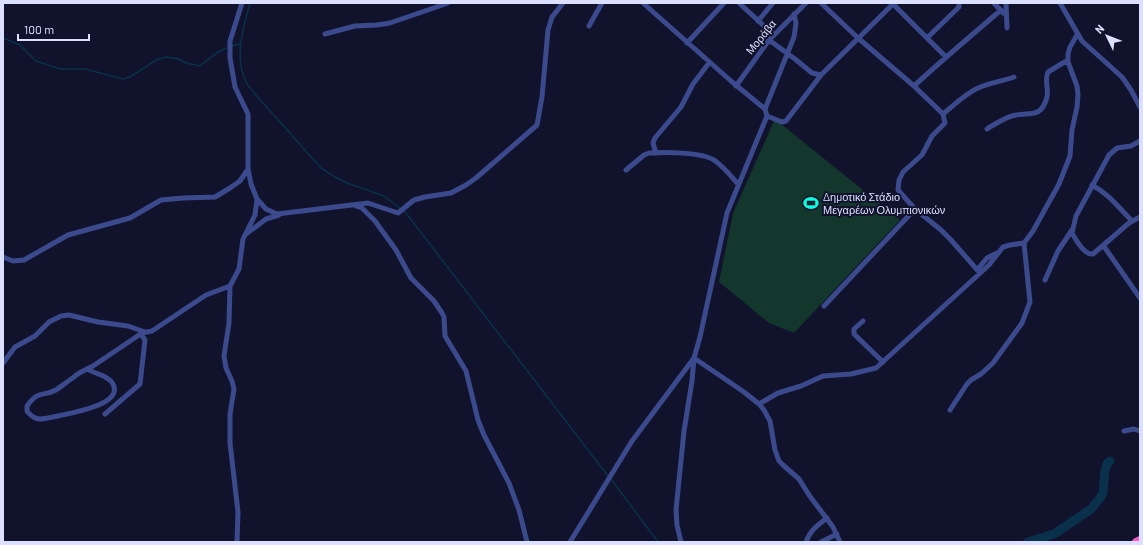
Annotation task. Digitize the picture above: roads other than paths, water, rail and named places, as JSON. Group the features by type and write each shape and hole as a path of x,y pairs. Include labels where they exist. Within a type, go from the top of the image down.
{"highway":[{"path":"1136,542 1140,540"}],"street":[{"path":"242,3 230,41 230,58 235,87 248,114 248,169 251,184 257,199 269,211 282,214"},
{"path":"325,34 355,26 390,23 448,3"},
{"path":"245,234 266,219 298,211 368,204 398,213 411,202 425,197 451,193 476,178 537,125 542,97 548,30 552,17 563,3"},
{"path":"589,26 602,3"},
{"path":"687,43 724,3"},
{"path":"739,3 774,35"},
{"path":"758,21 773,3"},
{"name":"Μοράβα","path":"736,86 769,40 806,3"},
{"path":"821,3 943,114 945,121 943,126 932,136 922,155 903,172 899,180 898,190 915,210 941,230 979,271"},
{"path":"767,116 782,122 786,121 821,75 893,3 946,57"},
{"path":"927,38 959,7 959,3"},
{"path":"994,3 1006,16"},
{"path":"1006,3 1007,28"},
{"path":"1060,3 1077,35 1088,48 1122,77 1140,107"},
{"path":"643,4 709,63 765,109 767,116 738,184 725,221 700,337 694,358 692,386 684,430 676,510 677,525 681,542"},
{"path":"914,86 1001,10"},
{"path":"765,109 794,37 796,19 794,14"},
{"path":"950,410 967,384 981,374 992,363 1022,323 1030,302 1024,243 1033,231 1059,184 1070,156 1072,130 1078,95 1077,86 1068,60 1069,50 1077,35"},
{"path":"769,40 812,73 821,75"},
{"path":"987,129 1012,116 1031,114 1041,109 1047,96 1046,76 1048,72 1068,60"},
{"path":"656,153 653,143 655,138 681,107 693,84 709,63"},
{"path":"943,114 979,87 1014,77"},
{"path":"1045,280 1058,251 1072,230 1076,216 1092,185 1113,151 1117,148 1131,146 1140,141"},
{"path":"626,170 644,155 656,153 696,155 707,157 719,165 738,184"},
{"path":"3,257 12,261 24,260 68,235 130,218 161,200 215,197 244,177 248,169"},
{"path":"1092,185 1114,201 1132,221"},
{"path":"237,542 238,512 230,443 230,414 234,389 224,358 229,323 230,286 238,268 243,239 255,215 257,199"},
{"path":"355,205 362,208 375,221 396,250 411,278 434,301 442,313 445,336 466,371 478,420 484,435 509,483 519,510 527,542"},
{"path":"824,306 915,210"},
{"path":"1072,230 1074,237 1088,254 1096,253 1103,245 1132,221 1140,217"},
{"path":"759,404 778,393 802,386 823,376 876,368 979,271 989,265 1003,247 1024,243"},
{"path":"1103,245 1140,298"},
{"path":"87,369 92,373 106,377 113,384 113,394 107,401 78,412 39,419 27,411 27,406 36,396 52,392 75,376 143,333 158,328 206,295 230,286"},
{"path":"3,363 15,347 35,336 49,322 61,316 69,315 98,322 128,326 143,333 145,340 140,384 105,414"},
{"path":"863,321 854,329 854,334 883,362"},
{"path":"694,358 759,404 767,413 770,421 775,450 779,461 799,479 809,495 827,518 840,542"},
{"path":"570,542 640,431 694,358"},
{"path":"1124,432 1134,429 1140,431"},
{"path":"806,542 809,533 827,518"},
{"path":"821,542 837,534"}],"waterway":[{"path":"250,3 242,32 240,53 242,72 246,82 255,94 321,168 347,183 384,196 406,213 608,476"},
{"path":"3,38 20,45 36,61 60,69 85,69 123,79 130,77 156,60 166,57 179,59 186,63 200,66 218,52 228,47 240,44"},
{"path":"1028,542 1054,534 1091,509 1103,493 1105,470 1110,461"},
{"path":"611,479 658,542"}],"place":[{"name":"Δημοτικό Στάδιο Μεγαρέων Ολυμπιονικών","path":"811,203"}]}
